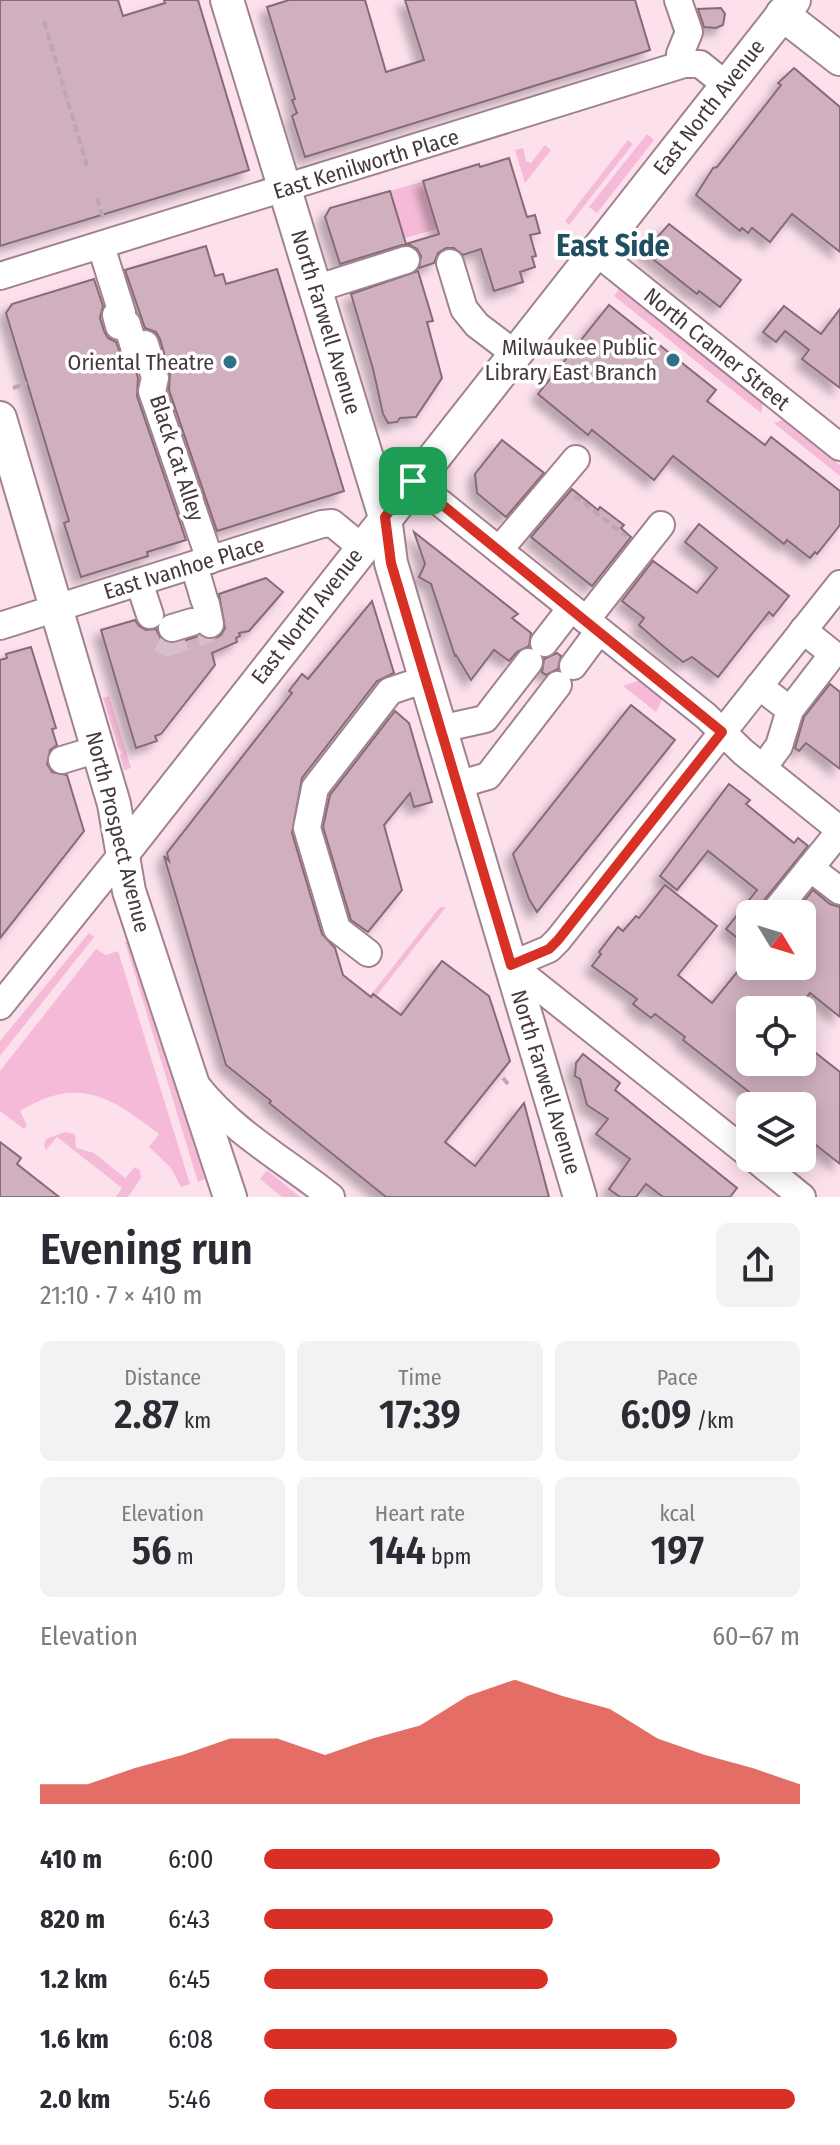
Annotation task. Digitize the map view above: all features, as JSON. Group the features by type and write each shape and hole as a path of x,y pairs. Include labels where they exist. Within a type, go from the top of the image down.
{"main road":[{"name":"North Farwell Avenue","path":"227,0 385,517 391,563 580,1197"},
{"path":"780,5 840,59"},
{"name":"East North Avenue","path":"123,853 726,85 780,5"},
{"name":"North Prospect Avenue","path":"0,418 114,804 129,891 230,1197"}],"street":[{"path":"678,0 689,32 680,54"},
{"name":"East Kenilworth Place","path":"0,276 684,64 700,64 726,85"},
{"name":"Black Cat Alley","path":"101,246 122,313 116,315 134,347 145,344 155,378 152,391 202,563"},
{"name":"North Cramer Street","path":"595,251 840,447"},
{"path":"315,289 406,260"},
{"path":"450,263 464,309 477,325 514,353"},
{"path":"499,550 530,506 541,504 572,456 549,477"},
{"path":"413,481 840,831 784,900"},
{"name":"East Ivanhoe Place","path":"0,626 332,523 361,547"},
{"path":"440,729 485,719 536,652 585,620 661,525"},
{"path":"139,582 181,620 202,563"},
{"path":"736,1143 511,965 549,949 558,940 840,584"},
{"path":"457,785 488,776 566,675 585,620"},
{"path":"763,768 779,746 790,710 833,654 803,630"},
{"path":"368,953 337,929 307,828 315,788 390,691 426,679"},
{"path":"759,686 790,710"},
{"path":"62,760 98,749"},
{"name":"East North Avenue","path":"0,1006 123,853"},
{"path":"810,868 840,891"},
{"path":"188,1074 216,1110 242,1133 331,1197"},
{"path":"772,1172 802,1197"}],"path":[{"path":"44,21 87,166"},
{"path":"97,198 103,218"},
{"path":"13,388 27,383"},
{"path":"577,500 635,543"},
{"path":"503,1078 508,1084"}],"shaded area":[{"path":"647,134 654,140 597,213 589,207"},
{"path":"628,140 633,144 569,225 565,221"},
{"path":"545,145 551,150 525,183 515,150 523,148 526,161 531,163"},
{"path":"424,181 437,229 405,238 390,191"},
{"path":"619,289 763,404 761,413 614,296"},
{"path":"783,420 840,465 840,476 774,423"},
{"path":"640,680 663,698 656,712 623,686"},
{"path":"109,696 131,768 124,770 122,752 103,698"},
{"path":"440,907 446,907 374,999 370,996"},
{"path":"89,933 94,937 0,1056 0,1041"},
{"path":"132,940 205,1179 198,1182 125,942"},
{"path":"96,949 106,955 118,951 190,1184 181,1187 171,1168 149,1147 159,1134 109,1101 93,1095 59,1094 20,1111 27,1125 24,1129 0,1111 0,1071"},
{"path":"65,1132 75,1134 76,1148 94,1153 125,1178 135,1167 140,1170 141,1178 128,1197 116,1197 122,1188 57,1137 46,1150 46,1139"},
{"path":"267,1170 300,1197 282,1197 260,1179"}],"building":[{"path":"0,0 118,0 123,16 165,3 164,0 198,0 249,170 0,246"},
{"path":"289,0 365,0 386,72 424,60 405,0 635,0 650,50 305,157 292,116 297,113 292,100 295,99 267,7"},
{"path":"721,8 725,14 723,25 704,27 698,9"},
{"path":"794,68 840,107 840,252 792,214 770,242 752,228 748,233 742,228 740,231 696,195 713,168 717,167 781,85 778,83"},
{"path":"509,158 527,217 535,215 540,233 530,235 536,256 532,257 535,267 520,272 523,282 494,291 481,249 463,255 454,248 446,248 438,253 434,263 419,268 421,256 417,249 402,245 340,264 325,217 330,208 390,191 406,244 439,234 423,181"},
{"path":"669,224 741,280 720,307 699,291 697,294 644,252"},
{"name":"Oriental Theatre","path":"206,246 215,276 223,274 226,284 277,269 344,491 217,531 169,390 170,374 160,339 156,332 145,328 125,270"},
{"path":"418,271 433,321 427,322 442,378 416,417 388,423 351,294"},
{"path":"94,279 103,306 100,318 104,331 108,338 116,342 122,358 134,363 138,378 137,396 186,540 147,552 148,556 81,577 64,523 69,521 6,313 12,304"},
{"path":"609,305 716,390 707,401 765,445 771,437 840,491 840,525 817,554 815,552 810,558 787,540 784,544 673,456 654,480 592,430 588,435 538,394"},
{"path":"784,306 821,334 840,309 840,388 802,359 809,350 785,331 776,342 763,332"},
{"path":"502,440 544,473 506,517 477,493 475,474"},
{"path":"572,489 598,510 600,507 624,525 621,528 631,537 592,586 531,537"},
{"path":"699,524 789,596 773,616 769,612 718,677 692,657 683,662 639,625 644,618 622,601 653,561 697,593 717,568 685,542"},
{"path":"414,532 518,614 512,618 531,633 529,646 509,661 494,650 471,680 455,656 431,584 419,577 425,564"},
{"path":"266,578 283,592 249,631 239,633 237,642 212,653 215,665 161,734 155,736 157,741 136,748 101,630 135,620 146,630 156,629 161,639 168,643 199,636 214,639 225,628 219,594"},
{"path":"372,601 394,673 377,681 302,778 292,833 322,934 335,948 343,975 401,1015 442,961 489,996 510,1061 445,1142 475,1166 524,1103 549,1197 386,1197 226,1065 164,856 169,861 167,853 292,693 289,691 302,674 308,679"},
{"path":"31,647 56,728 52,729 57,745 50,750 47,764 52,772 67,775 84,831 0,938 0,660 7,658 6,654"},
{"path":"557,653 561,656 558,669 546,675 542,672 544,659"},
{"path":"830,684 840,692 840,769 806,743 799,751 795,748 804,717"},
{"path":"631,705 675,740 537,912 529,899 513,854"},
{"path":"395,711 409,723 432,802 414,807 410,793 384,825 402,890 368,932 351,920 323,827 330,795"},
{"path":"729,784 750,800 746,804 794,843 798,838 808,846 764,900 749,900 757,890 708,851 677,890 660,876"},
{"path":"665,885 717,926 678,975 712,1003 736,973 736,980 816,980 816,900 805,900 813,890 830,904 840,907 840,1017 810,993 808,996 736,996 736,1076 816,1076 816,1053 840,1072 840,1164 816,1145 816,1092 749,1092 655,1014 651,1018 633,1004 637,999 592,966 618,927 623,931 636,916 639,918"},
{"path":"736,916 736,937 726,929"},
{"path":"583,1054 620,1083 615,1090 737,1188 730,1197 663,1197 646,1184 636,1197 620,1197 609,1189 630,1159 596,1134 608,1119 587,1105 580,1079 575,1076 576,1063"},
{"path":"0,1142 21,1158 17,1164 59,1197 0,1197"}],"tunnel":[{"path":"160,639 168,643 205,631 210,624"}],"place":[{"name":"Milwaukee Public Library East Branch","path":"673,360"},
{"name":"Oriental Theatre","path":"230,362"}],"district":[{"name":"East Side","path":"613,246"}],"route":[{"path":"413,481 722,732 558,940 549,949 511,965 391,563 385,517 413,481"}]}
